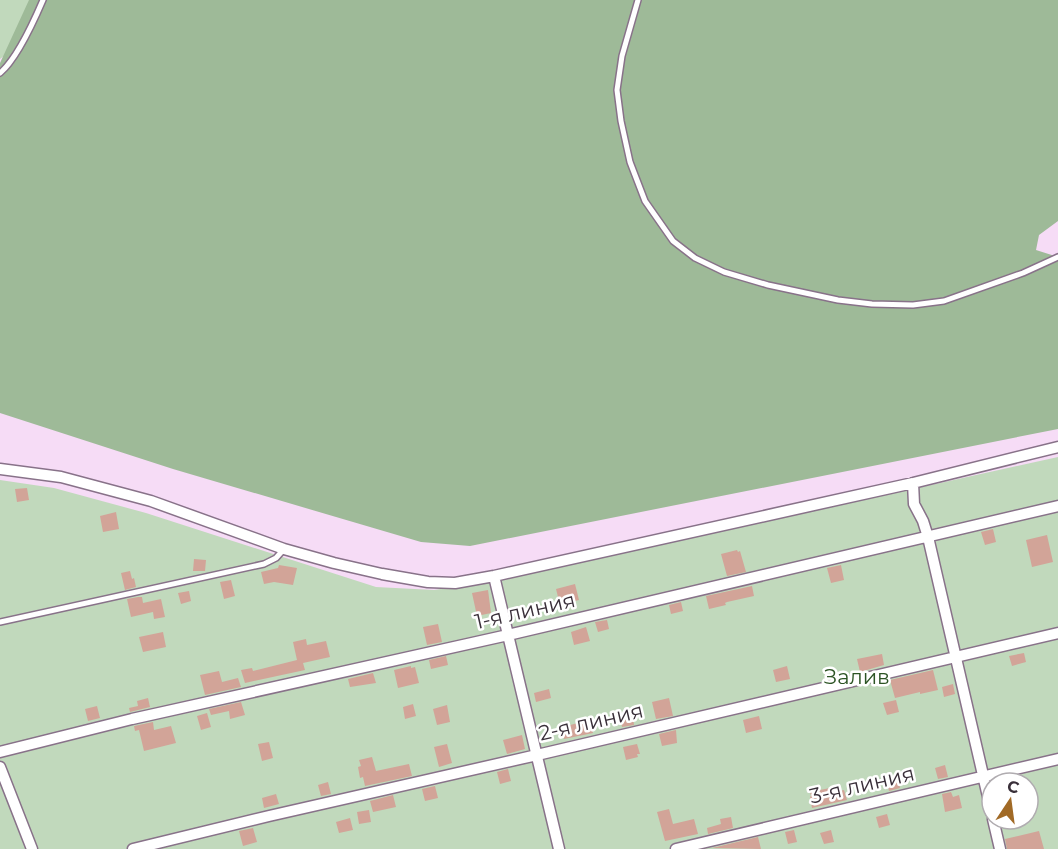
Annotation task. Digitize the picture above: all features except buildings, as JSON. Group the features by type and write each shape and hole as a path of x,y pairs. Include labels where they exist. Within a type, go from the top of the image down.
{"street":[{"path":"0,469 61,477 151,501 284,549 334,563 428,582 455,583 912,483 1058,447"},
{"path":"912,483 914,504 923,521 983,771"},
{"name":"1-я линия","path":"0,752 132,719 508,635 1058,506"},
{"path":"494,576 559,849"},
{"name":"2-я линия","path":"133,849 1058,633"},
{"name":"3-я линия","path":"1009,771 1058,759"},
{"path":"0,767 32,849"},
{"name":"3-я линия","path":"676,849 980,778"},
{"path":"996,831 1000,849"}],"lane":[{"path":"0,72 7,67 34,23 43,0"},
{"path":"638,0 622,56 617,90 630,162 645,201 673,241 695,258 724,272 768,285 837,300 913,305 944,301 1023,273 1058,257"},
{"path":"0,464 15,470"},
{"path":"0,622 264,564 276,558 284,549"}],"green space":[{"path":"0,0 34,0 9,52 0,59"},
{"path":"29,0 1058,0 1058,221 1039,235 1036,250 1058,257 1058,429 470,546 421,542 173,469 0,413 0,63"},
{"name":"Залив","path":"1058,457 1058,849 0,849 0,480 54,488 146,513 376,587 434,590 501,580"}]}
